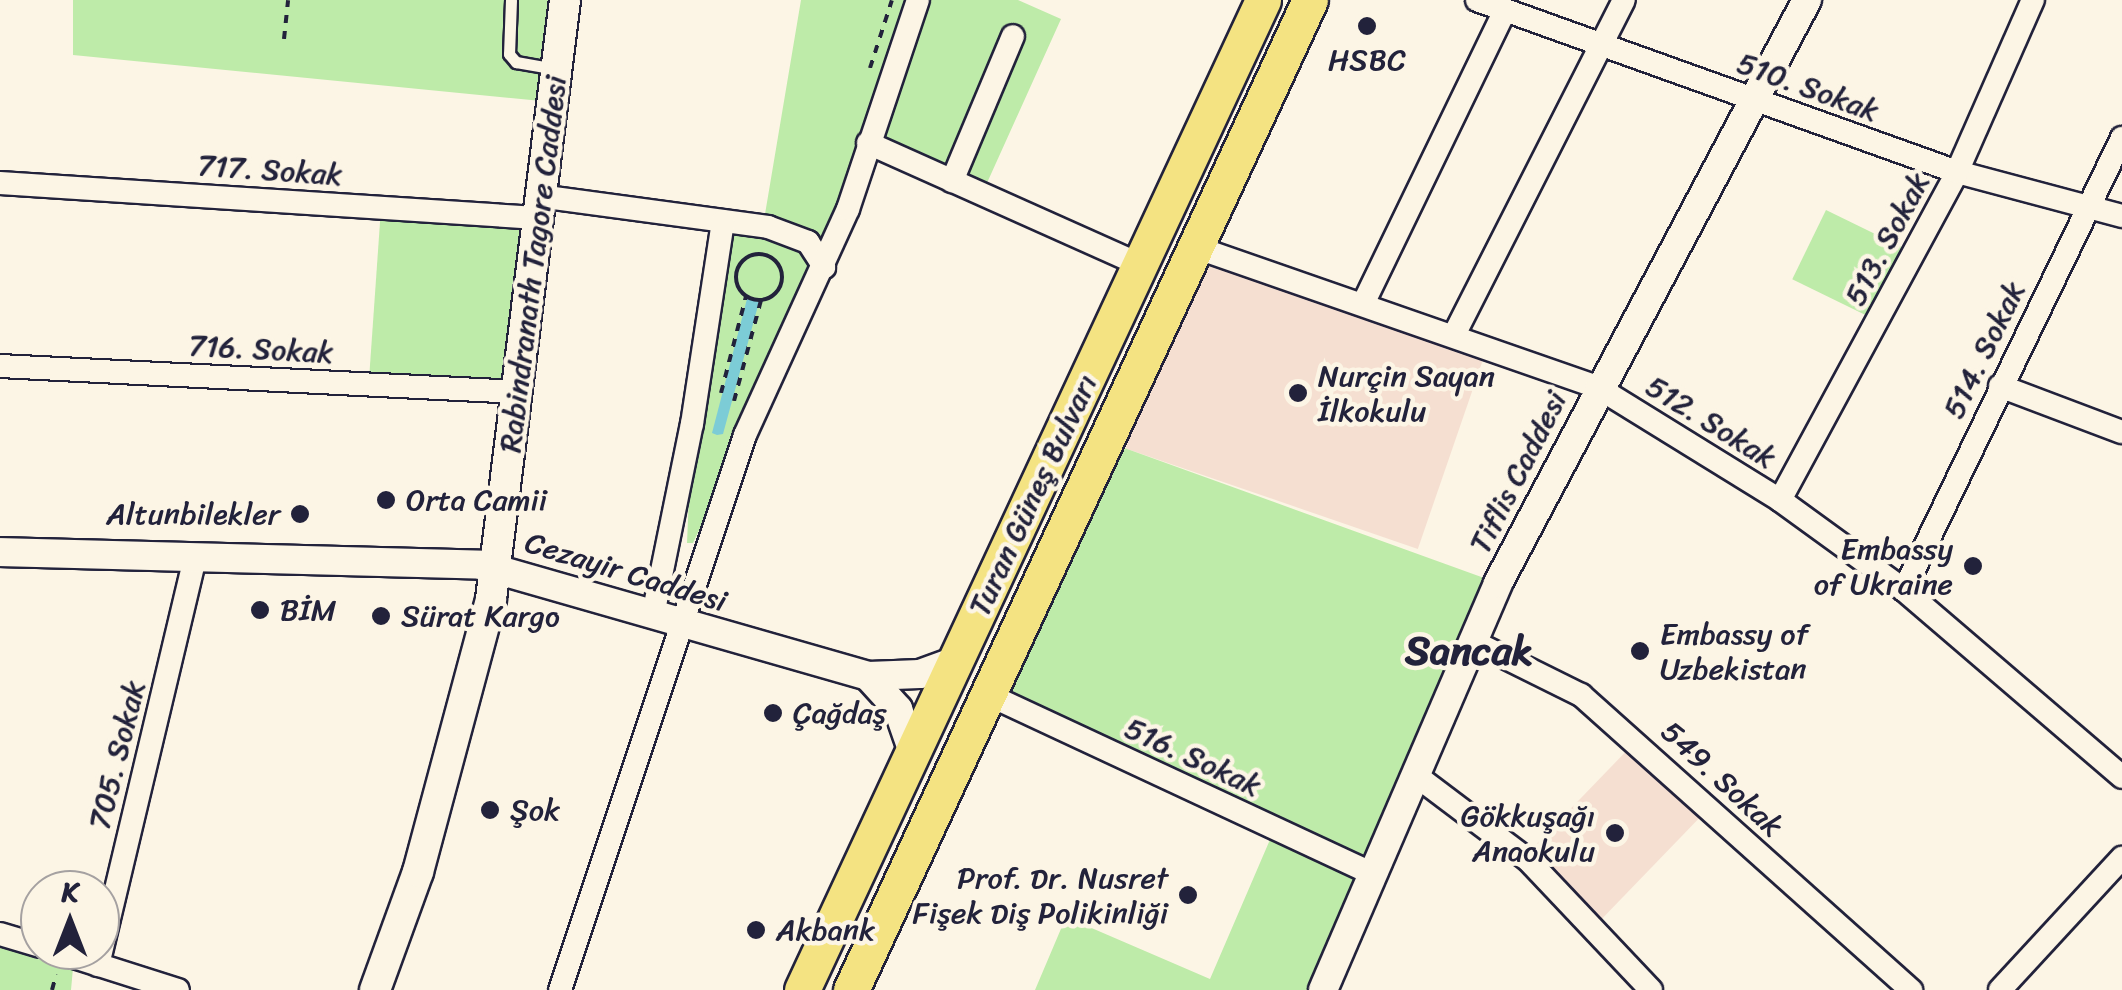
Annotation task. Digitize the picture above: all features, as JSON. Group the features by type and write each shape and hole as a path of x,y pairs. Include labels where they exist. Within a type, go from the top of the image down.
{"main road":[{"name":"Rabindranath Tagore Caddesi","path":"375,990 450,764 496,567 565,0"},
{"name":"Turan Güneş Bulvarı","path":"802,990 1263,0"},
{"name":"Turan Güneş Bulvarı","path":"851,990 1310,0"}],"street":[{"path":"560,990 665,619 824,267 918,0"},
{"name":"510. Sokak","path":"1477,0 1957,172 2122,216"},
{"path":"1454,333 1624,0"},
{"name":"Tiflis Caddesi","path":"1323,990 1472,642 1597,387 1808,0"},
{"name":"513. Sokak","path":"1780,500 1957,172 2033,0"},
{"path":"1363,304 1505,10"},
{"path":"952,181 1013,36"},
{"name":"514. Sokak","path":"1904,590 2122,138"},
{"path":"868,143 1139,264"},
{"name":"717. Sokak","path":"0,183 538,207 723,221 768,227 808,242 824,267"},
{"path":"665,619 723,221"},
{"name":"512. Sokak","path":"1195,247 1454,333 1597,387 1780,500 1904,590 2122,777"},
{"name":"716. Sokak","path":"0,366 519,392"},
{"path":"2000,386 2122,432"},
{"name":"Cezayir Caddesi","path":"0,552 496,567 868,676 920,674 956,661"},
{"name":"705. Sokak","path":"120,874 196,559"},
{"name":"549. Sokak","path":"1472,642 1581,696 1911,990"},
{"path":"868,676 898,709 913,752"},
{"name":"516. Sokak","path":"989,695 1371,874"},
{"path":"1414,774 1528,860 1642,986"},
{"path":"2000,990 2122,858"},
{"path":"114,970 178,990"}],"lane":[{"path":"511,0 509,54 516,62 556,69"}],"path":[{"path":"284,40 288,0"},
{"path":"731,412 761,300 782,280 768,256 741,262 737,284 746,296 761,300"},
{"path":"719,400 746,296"}],"shaded area":[{"name":"Nurçin Sayan İlkokulu","path":"1195,247 1487,348 1418,549 1126,448"},
{"name":"Gökkuşağı Anaokulu","path":"1637,740 1708,809 1595,926 1524,857"}],"green space":[{"path":"73,0 565,0 552,102 73,55"},
{"path":"801,0 1018,0 1061,19 982,194 868,143 824,267 693,543 687,543 692,424 723,221 763,226"},
{"path":"381,208 537,219 524,395 369,385"},
{"path":"1826,210 1914,253 1880,322 1792,279"},
{"path":"1105,441 1498,583 1323,990 1035,990 1066,917 1210,979 1275,828 989,695"},
{"path":"0,934 20,940 20,970 73,970 71,990 0,990"}],"water":[{"path":"747,299 759,302 723,434 717,435 712,433"}],"place":[{"name":"HSBC","path":"1367,26"},
{"name":"Nurçin Sayan İlkokulu","path":"1298,393"},
{"name":"Orta Camii","path":"386,500"},
{"name":"Altunbilekler","path":"300,514"},
{"name":"Embassy of Ukraine","path":"1973,566"},
{"name":"BİM","path":"260,610"},
{"name":"Sürat Kargo","path":"381,616"},
{"name":"Embassy of Uzbekistan","path":"1640,651"},
{"name":"Çağdaş","path":"773,713"},
{"name":"Şok","path":"490,810"},
{"name":"Gökkuşağı Anaokulu","path":"1615,833"},
{"name":"Prof. Dr. Nusret Fişek Diş Polikinliği","path":"1188,895"},
{"name":"Akbank","path":"756,930"}],"district":[{"name":"Sancak","path":"1469,651"}]}
